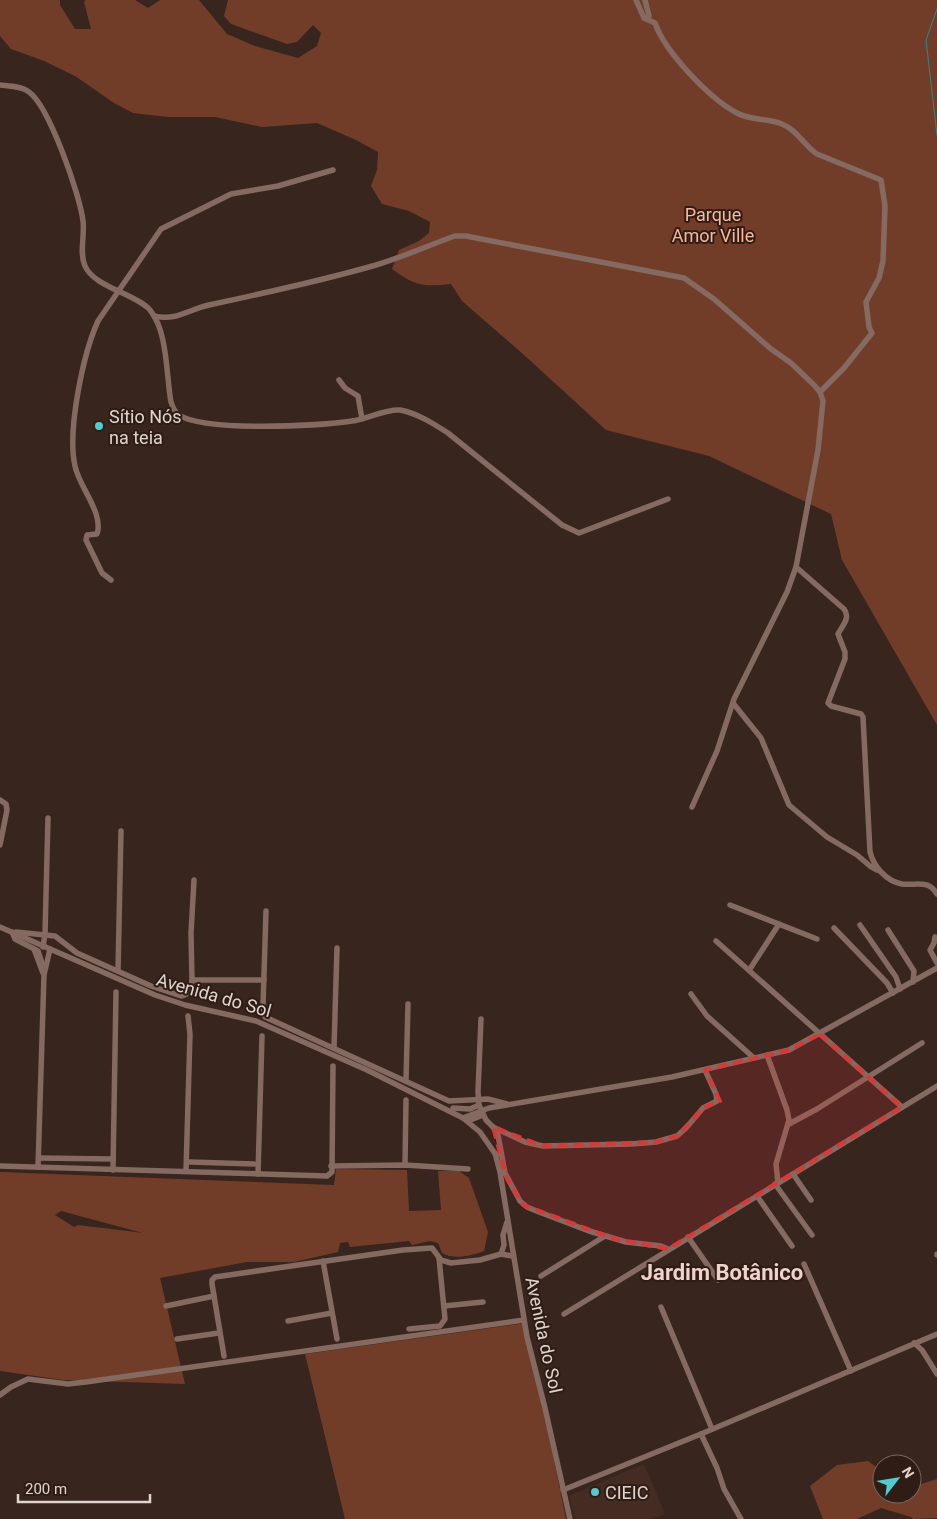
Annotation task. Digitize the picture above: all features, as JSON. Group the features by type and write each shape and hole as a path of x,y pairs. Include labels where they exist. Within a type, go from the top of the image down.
{"street":[{"path":"636,0 644,18 655,23 660,36 676,58 706,90 731,110 748,118 782,124 794,131 810,150 817,154 881,180 885,206 883,261 879,278 866,302 869,327 872,332 844,368 820,392"},
{"path":"644,18 649,16 646,0"},
{"path":"0,85 18,87 29,92 42,106 70,170 83,220 84,264 90,274 143,304 154,316 164,348 171,402 174,411 181,416 202,422 256,426 331,423 362,419 399,410 408,412 432,424 460,442 562,526 574,532 585,532 668,499"},
{"path":"111,580 102,573 86,540 88,534 97,534 98,528 94,510 82,487 75,466 72,442 77,403 92,337 101,315 157,232 169,224 231,194 278,186 333,170"},
{"path":"154,316 177,317 208,306 303,285 376,265 455,236 471,236 684,278 714,299 771,349 790,363 820,392 823,401 818,450 796,567 787,592 733,703 717,751 692,807"},
{"path":"339,380 345,388 358,396 362,419"},
{"path":"796,567 844,609 847,614 847,618 838,634 845,652 845,659 828,703 831,706 861,714 863,717 870,852 873,862 879,871"},
{"path":"733,703 761,738 789,806 827,837 857,855 872,868 896,883 924,883 929,885 937,894"},
{"path":"0,845 7,810 3,802"},
{"path":"38,1168 48,818"},
{"path":"118,971 121,831"},
{"path":"12,932 45,934 59,938 77,954 151,986 181,996 186,995 191,990 192,980 194,880"},
{"path":"730,905 817,939"},
{"path":"266,911 263,1013 265,1018 449,1101 489,1108 613,1088 705,1070 789,1050 936,968 930,950 935,937"},
{"path":"750,969 779,924"},
{"path":"860,925 900,982 900,989"},
{"path":"0,927 43,950"},
{"path":"834,928 887,983 893,993"},
{"path":"888,930 914,972 913,982"},
{"path":"12,932 14,938 43,950"},
{"path":"716,940 902,1107"},
{"path":"334,1048 337,948"},
{"path":"43,950 36,959 44,975"},
{"name":"Avenida do Sol","path":"43,950 180,1003 256,1021 367,1070 468,1119"},
{"path":"192,980 264,980"},
{"path":"113,1170 116,992"},
{"path":"691,994 707,1016 754,1058"},
{"path":"406,1080 408,1004"},
{"path":"186,1171 190,1034 188,1016"},
{"path":"481,1019 480,1107 499,1140 506,1174 520,1201 527,1207 539,1212 605,1236 626,1242 660,1246 668,1249"},
{"path":"258,1174 262,1036"},
{"path":"789,1124 817,1109 922,1044"},
{"path":"767,1055 787,1110 789,1124 776,1164 777,1184 812,1235"},
{"path":"0,1166 327,1176 332,1172 333,1066"},
{"path":"493,1128 525,1142 543,1146 631,1144 664,1141 677,1136 703,1108 717,1101 716,1094 705,1070"},
{"path":"564,1314 937,1086"},
{"path":"468,1119 490,1099"},
{"path":"490,1099 507,1104"},
{"path":"489,1108 490,1099"},
{"path":"405,1165 406,1100"},
{"name":"Avenida do Sol","path":"435,1103 453,1108 468,1119 496,1155 524,1320 570,1519"},
{"path":"453,1108 480,1107"},
{"path":"468,1119 472,1108"},
{"path":"39,1158 113,1159"},
{"path":"83,1159 84,1170"},
{"path":"190,1162 254,1164"},
{"path":"222,1163 222,1174"},
{"path":"331,1166 405,1165 468,1169"},
{"path":"793,1174 811,1200"},
{"path":"757,1196 792,1246"},
{"path":"501,1254 504,1245 503,1235 508,1220"},
{"path":"541,1276 605,1236"},
{"path":"688,1237 718,1280"},
{"path":"224,1356 212,1281 215,1277 403,1250 434,1249 438,1258 444,1306 444,1323 440,1326 409,1330"},
{"path":"438,1258 446,1262 460,1262 480,1260 501,1254 512,1256"},
{"path":"323,1261 337,1340"},
{"path":"804,1264 851,1371"},
{"path":"166,1306 214,1296"},
{"path":"444,1306 484,1302"},
{"path":"660,1307 712,1429"},
{"path":"288,1321 332,1313"},
{"path":"0,1395 11,1387 28,1380 68,1384 86,1382 524,1320"},
{"path":"177,1339 219,1333"},
{"path":"563,1490 937,1334"},
{"path":"914,1343 922,1350 937,1374"},
{"path":"701,1434 717,1468 724,1489 741,1519"}],"highlighted area":[{"path":"820,1034 902,1107 668,1249 615,1239 523,1205 507,1179 493,1127 543,1146 656,1142 677,1136 703,1108 720,1101 705,1070 789,1050"}],"shaded area":[{"path":"643,1464 665,1514 650,1519 575,1519 569,1496"}],"green space":[{"name":"Parque Amor Ville","path":"0,0 60,0 60,5 75,29 91,29 85,0 135,0 148,8 160,0 199,0 227,34 255,46 298,58 317,46 321,33 313,25 297,42 287,44 231,24 224,16 228,0 937,0 937,725 842,560 831,514 709,456 606,430 462,301 451,284 420,284 407,279 392,269 399,250 419,241 429,233 430,222 409,211 382,204 371,186 377,170 378,152 317,123 262,127 215,117 168,117 133,113 114,103 75,76 44,61 11,49 0,36"},
{"path":"336,1169 407,1170 409,1211 441,1210 438,1171 459,1171 469,1178 488,1232 484,1251 468,1256 457,1257 447,1255 442,1253 438,1243 430,1241 412,1245 409,1241 350,1247 348,1242 340,1243 338,1252 294,1262 247,1262 160,1278 185,1384 63,1380 0,1371 0,1172 334,1185","holes":["61,1211 142,1233 78,1225 74,1227 55,1215"]},
{"path":"526,1323 566,1519 345,1519 305,1354"},
{"path":"868,1461 872,1464 872,1504 922,1504 922,1484 937,1479 937,1518 913,1519 881,1508 857,1519 823,1519 810,1486 837,1465"}],"waterway":[{"path":"937,9 926,40 937,135"}],"place":[{"name":"Sítio Nós na teia","path":"99,426"},
{"name":"CIEIC","path":"595,1492"}],"district":[{"name":"Jardim Botânico","path":"722,1272"}]}
